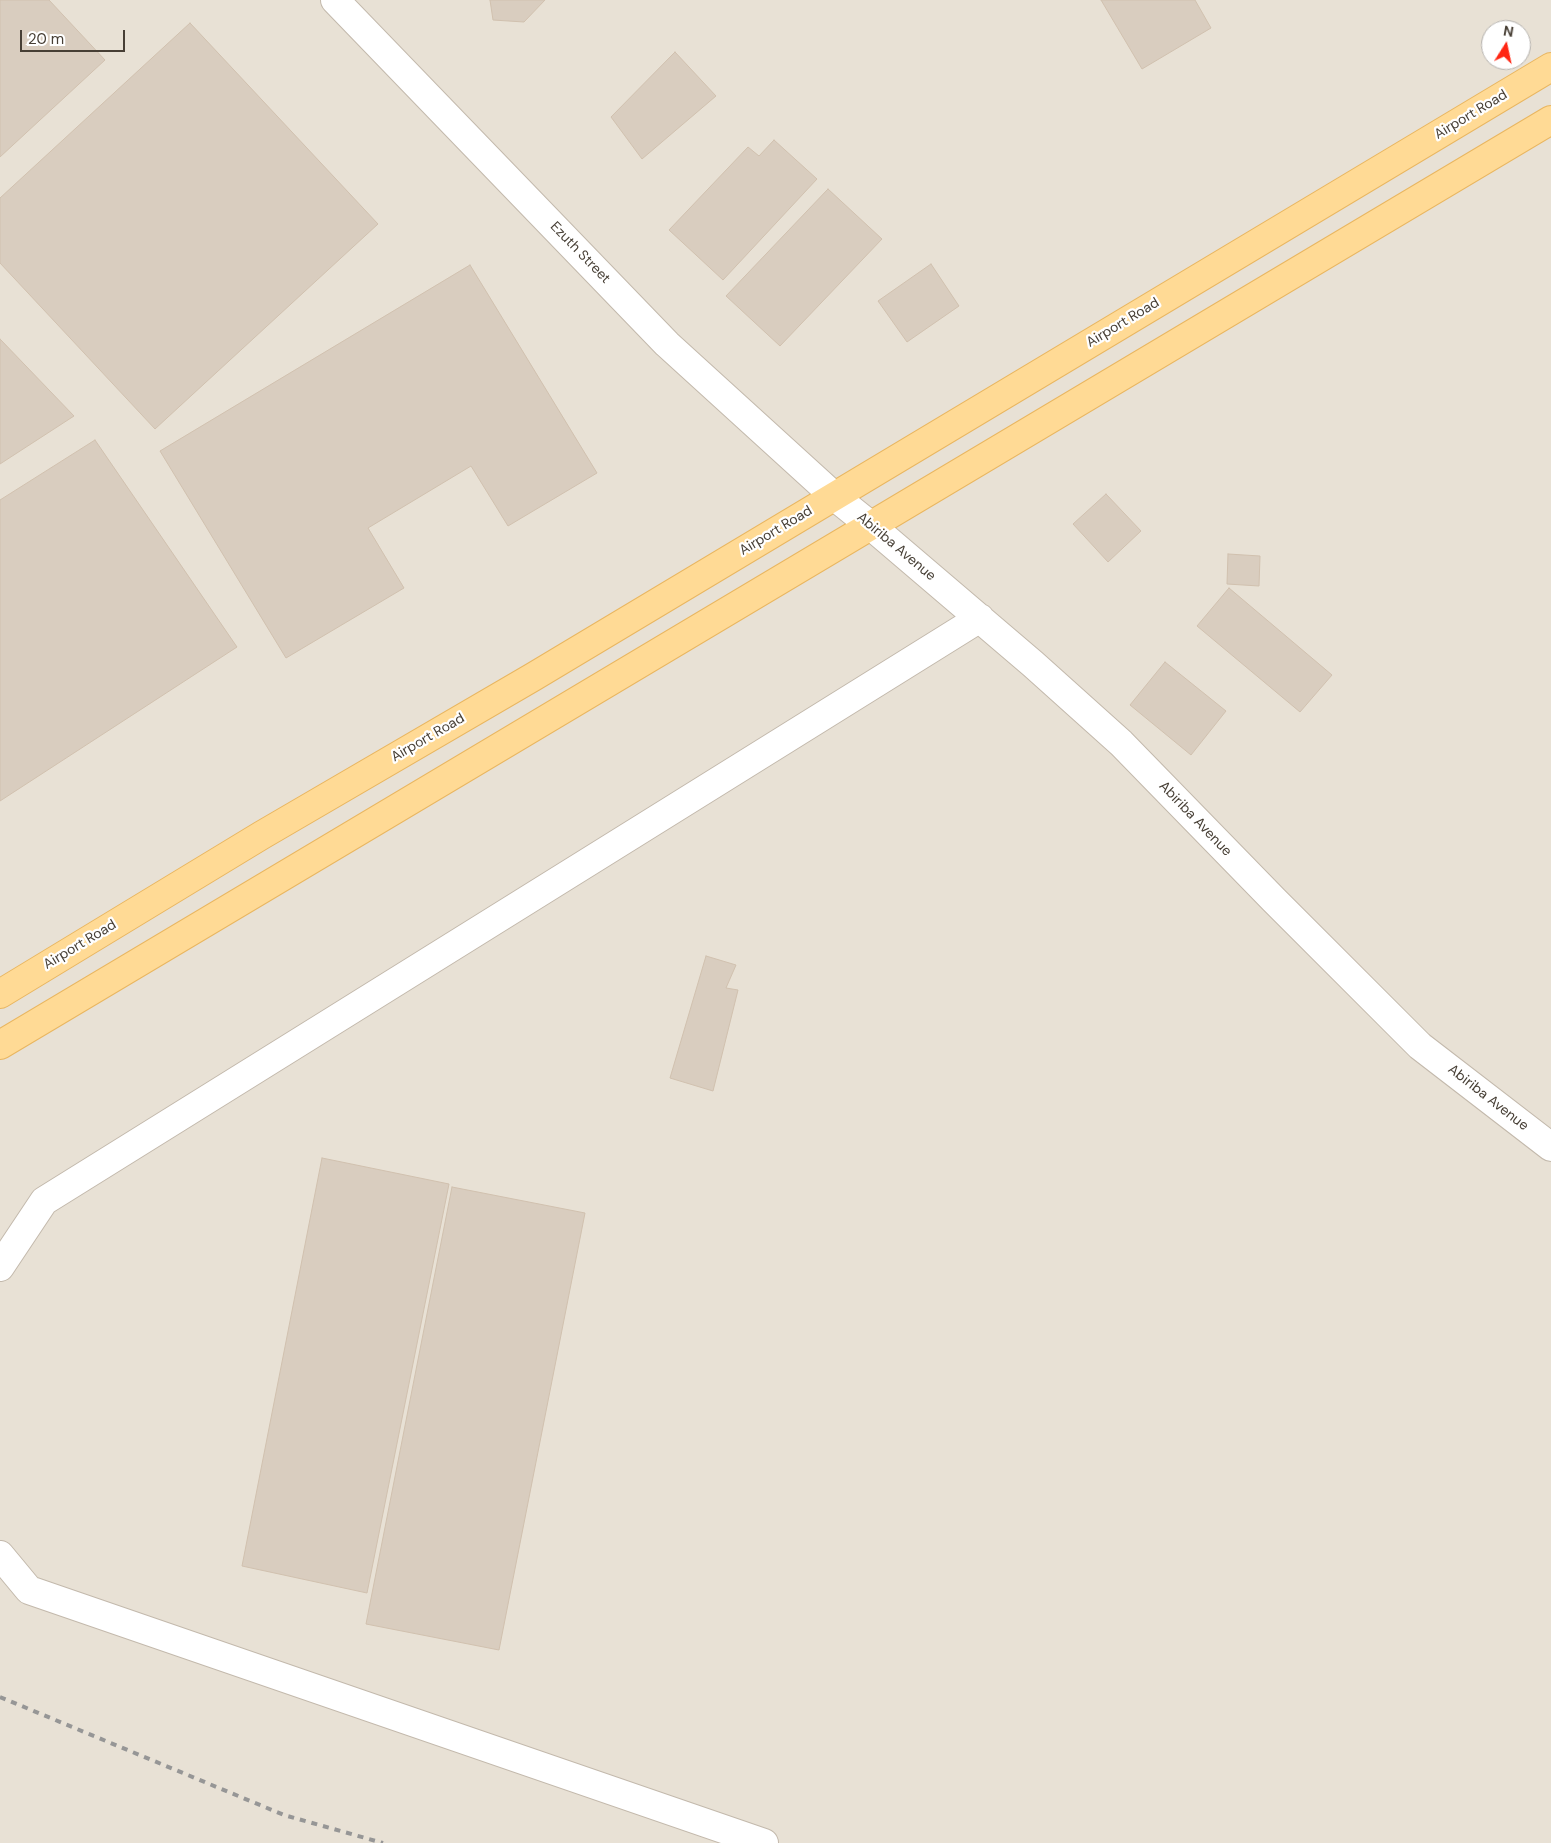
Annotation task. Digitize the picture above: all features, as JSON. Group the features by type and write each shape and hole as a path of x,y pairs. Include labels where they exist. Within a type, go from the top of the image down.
{"main road":[{"name":"Airport Road","path":"0,994 262,835 533,678 1551,67"},
{"path":"0,1045 1551,120"}],"street":[{"name":"Ezuth Street","path":"334,0 667,344 834,496"},
{"name":"Abiriba Avenue","path":"834,496 980,618 1121,743 1420,1046 1551,1147"},
{"path":"0,1267 44,1201 980,618"},
{"path":"0,1555 30,1590 764,1843"}],"shaded area":[{"path":"0,0 1551,0 1551,1843 0,1843"}],"building":[{"path":"0,0 49,0 105,60 0,157"},
{"path":"490,0 545,0 524,22 493,20"},
{"path":"1101,0 1195,0 1211,28 1142,69"},
{"path":"190,23 378,224 155,429 0,263 0,198"},
{"path":"675,52 716,96 642,159 611,117"},
{"path":"774,140 817,179 723,280 669,230 748,147 759,156"},
{"path":"828,189 882,239 780,346 726,296"},
{"path":"931,264 959,306 907,342 878,301"},
{"path":"470,265 597,473 508,526 471,466 368,528 404,588 286,658 160,451"},
{"path":"0,339 74,416 0,464"},
{"path":"95,440 237,647 0,801 0,500"},
{"path":"1106,494 1141,531 1108,562 1073,524"},
{"path":"1228,554 1260,556 1259,586 1227,584"},
{"path":"1229,588 1332,675 1300,712 1197,626"},
{"path":"1165,662 1226,711 1191,755 1130,705"},
{"path":"706,956 736,965 726,988 738,990 713,1091 670,1078"},
{"path":"322,1158 449,1184 367,1593 242,1566"},
{"path":"452,1187 585,1213 499,1650 366,1624"}],"railway":[{"path":"0,1697 284,1815 383,1843"}]}
